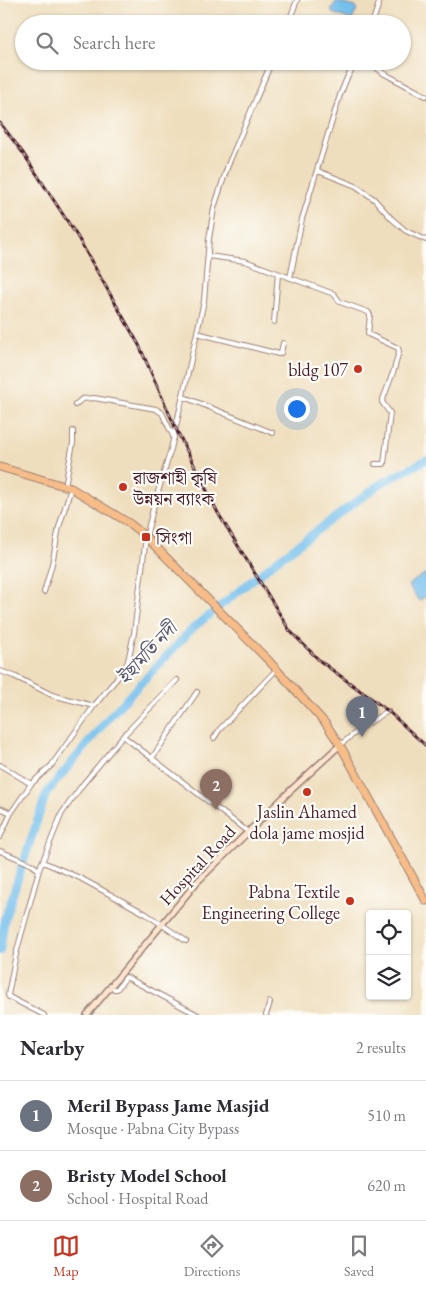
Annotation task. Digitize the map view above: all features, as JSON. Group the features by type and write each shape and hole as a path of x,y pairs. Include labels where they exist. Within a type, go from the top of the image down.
{"highway":[{"path":"0,469 68,487 129,523 146,537 202,593 313,708 340,745 426,901"}],"main road":[{"name":"Hospital Road","path":"87,1015 197,882 340,745"}],"street":[{"path":"291,15 297,0"},
{"path":"375,15 380,0"},
{"path":"0,838 11,813 31,784 51,766 94,706 123,672 128,661 134,633 146,537 174,438 204,301 214,208 228,165 268,70"},
{"path":"290,278 302,219 340,95 352,70"},
{"path":"379,70 426,96"},
{"path":"318,170 356,186 374,199 406,231 426,240"},
{"path":"208,256 245,261 334,294 340,302 368,312 370,318 368,334 399,349 394,370 382,402 390,413 384,464 375,464"},
{"path":"274,322 278,274"},
{"path":"197,333 279,354 283,343"},
{"path":"184,397 273,433"},
{"path":"75,405 82,399 94,398 156,409 162,413 174,438"},
{"path":"44,592 52,564 68,487 73,431"},
{"path":"214,738 220,729 276,669"},
{"path":"0,671 52,695 94,706"},
{"path":"44,1015 8,995 16,954 39,870 62,813 83,784 123,736 177,680"},
{"path":"152,758 197,692"},
{"path":"340,745 364,726 388,712"},
{"path":"123,736 248,832"},
{"path":"0,765 31,784"},
{"path":"0,808 11,813"},
{"path":"0,852 31,864 39,870"},
{"path":"43,862 80,878 146,914 186,940"},
{"path":"110,986 118,989 126,977 198,1015"},
{"path":"266,1015 270,1002"}],"water":[{"path":"336,2 356,7 357,9 354,15 338,15 332,13 332,8"},
{"path":"426,573 426,596 419,601 408,585"}],"waterway":[{"name":"ইছামতি নদী","path":"0,951 5,918 46,794 111,715 193,628 276,561 380,484 426,460"}],"railway":[{"path":"0,123 23,153 77,236 139,345 176,429 218,513 290,631 320,661 388,711 426,746"}],"place":[{"name":"bldg 107","path":"358,369"},
{"name":"রাজশাহী কৃষি উন্নয়ন ব্যাংক","path":"123,487"},
{"name":"সিংগা","path":"146,537"},
{"name":"Meril Bypass Jame Masjid","path":"362,737"},
{"name":"Jaslin Ahamed dola jame mosjid","path":"307,792"},
{"name":"Bristy Model School","path":"216,810"},
{"name":"Pabna Textile Engineering College","path":"350,901"}]}
